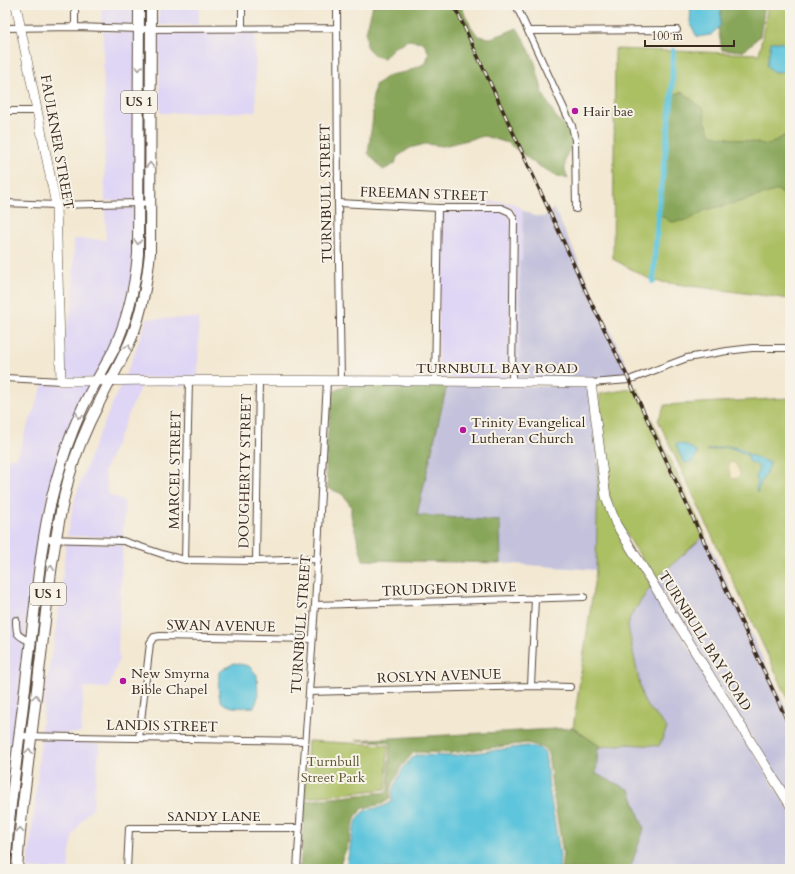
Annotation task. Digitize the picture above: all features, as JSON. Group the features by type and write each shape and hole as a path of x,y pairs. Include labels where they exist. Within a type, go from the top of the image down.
{"main road":[{"name":"US 1","path":"5,869 8,829 43,539 53,492 64,455 82,410 116,344 131,299 135,280 138,254 139,5"},
{"name":"US 1","path":"17,869 31,736 59,517 77,454 91,419 121,362 133,334 143,302 146,286 150,253 151,5"}],"street":[{"name":"FAULKNER STREET","path":"16,5 56,205 61,381"},
{"path":"75,5 75,27"},
{"path":"242,5 242,28"},
{"name":"TURNBULL STREET","path":"337,5 336,28 341,381"},
{"path":"516,5 572,126 575,140 576,209"},
{"path":"5,28 336,28"},
{"path":"528,31 677,30"},
{"path":"5,111 38,111"},
{"path":"5,203 56,205 150,204"},
{"name":"FREEMAN STREET","path":"338,203 438,208 501,208 510,212 514,219 512,382"},
{"path":"435,382 438,208"},
{"path":"591,383 629,380 687,358 752,348 790,348"},
{"path":"5,378 61,381"},
{"name":"TURNBULL BAY ROAD","path":"61,381 591,383 606,496 616,524 790,805"},
{"name":"MARCEL STREET","path":"185,560 189,381"},
{"name":"DOUGHERTY STREET","path":"256,561 259,381"},
{"name":"TURNBULL STREET","path":"297,869 318,559 327,381"},
{"path":"43,539 123,541 185,560 256,561 318,559"},
{"name":"TRUDGEON DRIVE","path":"315,605 584,597"},
{"path":"531,686 535,598"},
{"path":"16,620 16,632 30,642"},
{"name":"SWAN AVENUE","path":"139,738 150,643 154,637 312,639"},
{"name":"ROSLYN AVENUE","path":"309,692 531,686 570,687"},
{"name":"LANDIS STREET","path":"19,736 305,741"},
{"name":"SANDY LANE","path":"127,869 129,828 300,828"}],"shaded area":[{"path":"102,5 136,5 136,25 101,24"},
{"path":"159,5 199,5 199,25 159,25"},
{"path":"103,31 136,32 135,200 105,201"},
{"path":"255,31 256,112 160,113 159,32"},
{"path":"438,197 445,200 468,199 512,203 523,209 522,262 519,262 521,319 518,378 515,378 517,217 513,211 514,210 511,207 509,208 502,205 438,204"},
{"path":"135,207 132,279 116,336 94,378 64,378 63,344 73,303 74,239 106,240 105,208"},
{"path":"554,208 631,375 591,380 518,378 521,319 519,261 522,261 523,210 534,216 544,217"},
{"path":"441,211 500,211 508,215 511,220 509,378 438,378"},
{"path":"199,318 198,377 124,378 147,319"},
{"path":"121,384 186,384 185,386 141,385 104,472 109,494 125,502 123,537 67,536 75,498 92,451"},
{"path":"43,385 91,385 79,408 54,467 41,526 31,582 5,822 5,459 16,458"},
{"path":"447,385 589,387 598,463 596,570 501,563 500,521 417,515"},
{"path":"705,535 790,717 790,799 655,580"},
{"path":"66,543 123,544 118,648 119,659 109,688 84,687 81,733 41,733 45,694 60,603"},
{"path":"651,586 790,812 790,869 630,869 644,829 596,774 598,748 626,744 659,746 667,728 645,703 642,696 628,626 630,617"},
{"path":"41,740 81,740 81,742 100,744 93,807 82,820 73,836 69,858 69,869 28,869"}],"green space":[{"path":"373,5 460,5 470,25 478,36 490,38 517,28 535,63 543,94 557,119 569,128 572,145 565,158 565,170 568,179 554,175 533,162 508,143 484,136 443,146 425,144 410,148 397,157 395,164 383,170 368,153 373,117 372,102 375,85 389,75 406,72 426,63 429,53 423,42 408,40 393,48 384,58 375,56 367,48 366,32"},
{"path":"721,5 765,5 760,36 744,51 722,50 718,28 720,26"},
{"path":"768,5 790,5 790,299 653,281 613,259 615,49 759,54"},
{"path":"683,92 704,110 705,120 711,135 769,145 790,132 790,200 778,190 739,202 705,210 689,220 671,222 658,215 672,95"},
{"path":"346,385 447,385 417,515 500,521 501,563 363,560 351,516 351,506 342,494 328,488 326,471 327,440 333,392"},
{"path":"637,388 705,535 655,580 619,522 609,495 599,419 600,394"},
{"path":"790,398 790,703 658,420 665,405"},
{"path":"598,463 603,498 651,586 630,617 628,626 642,696 645,703 667,728 659,746 626,744 601,747 573,728 596,570"},
{"path":"573,728 601,747 598,748 596,774 630,790 644,829 630,869 561,869 563,854 548,753 541,747 527,743 451,753 414,752 401,767 390,790 390,799 382,804 363,808 356,816 349,842 338,869 300,869 305,801 386,792 388,790 390,743 356,740"},
{"name":"Turnbull Street Park","path":"308,741 388,745 386,789 305,798"}],"sand":[{"path":"729,463 735,463 738,469 740,475 738,478 733,479 729,472"}],"water":[{"path":"691,5 721,5 720,26 711,35 697,37 690,23"},
{"path":"771,42 781,42 789,49 790,48 790,71 774,72 767,66"},
{"path":"676,443 687,445 697,452 697,455 692,462 685,463 679,453"},
{"path":"727,446 739,448 750,455 770,463 757,493 756,489 758,482 756,476 759,468 756,464 750,462 747,455 735,449 726,447 707,451"},
{"path":"234,663 249,666 257,675 258,697 254,707 231,707 223,704 221,701 219,691 219,672"},
{"path":"527,746 539,748 545,753 560,855 559,869 345,869 356,822 359,816 365,811 382,807 392,801 392,791 403,768 415,755 451,756"}],"waterway":[{"path":"653,281 658,215 672,95 673,51"}],"railway":[{"path":"454,5 588,296 629,380 790,727"}],"place":[{"name":"Hair bae","path":"575,111"},
{"name":"Trinity Evangelical Lutheran Church","path":"463,430"},
{"name":"New Smyrna Bible Chapel","path":"123,681"}]}
